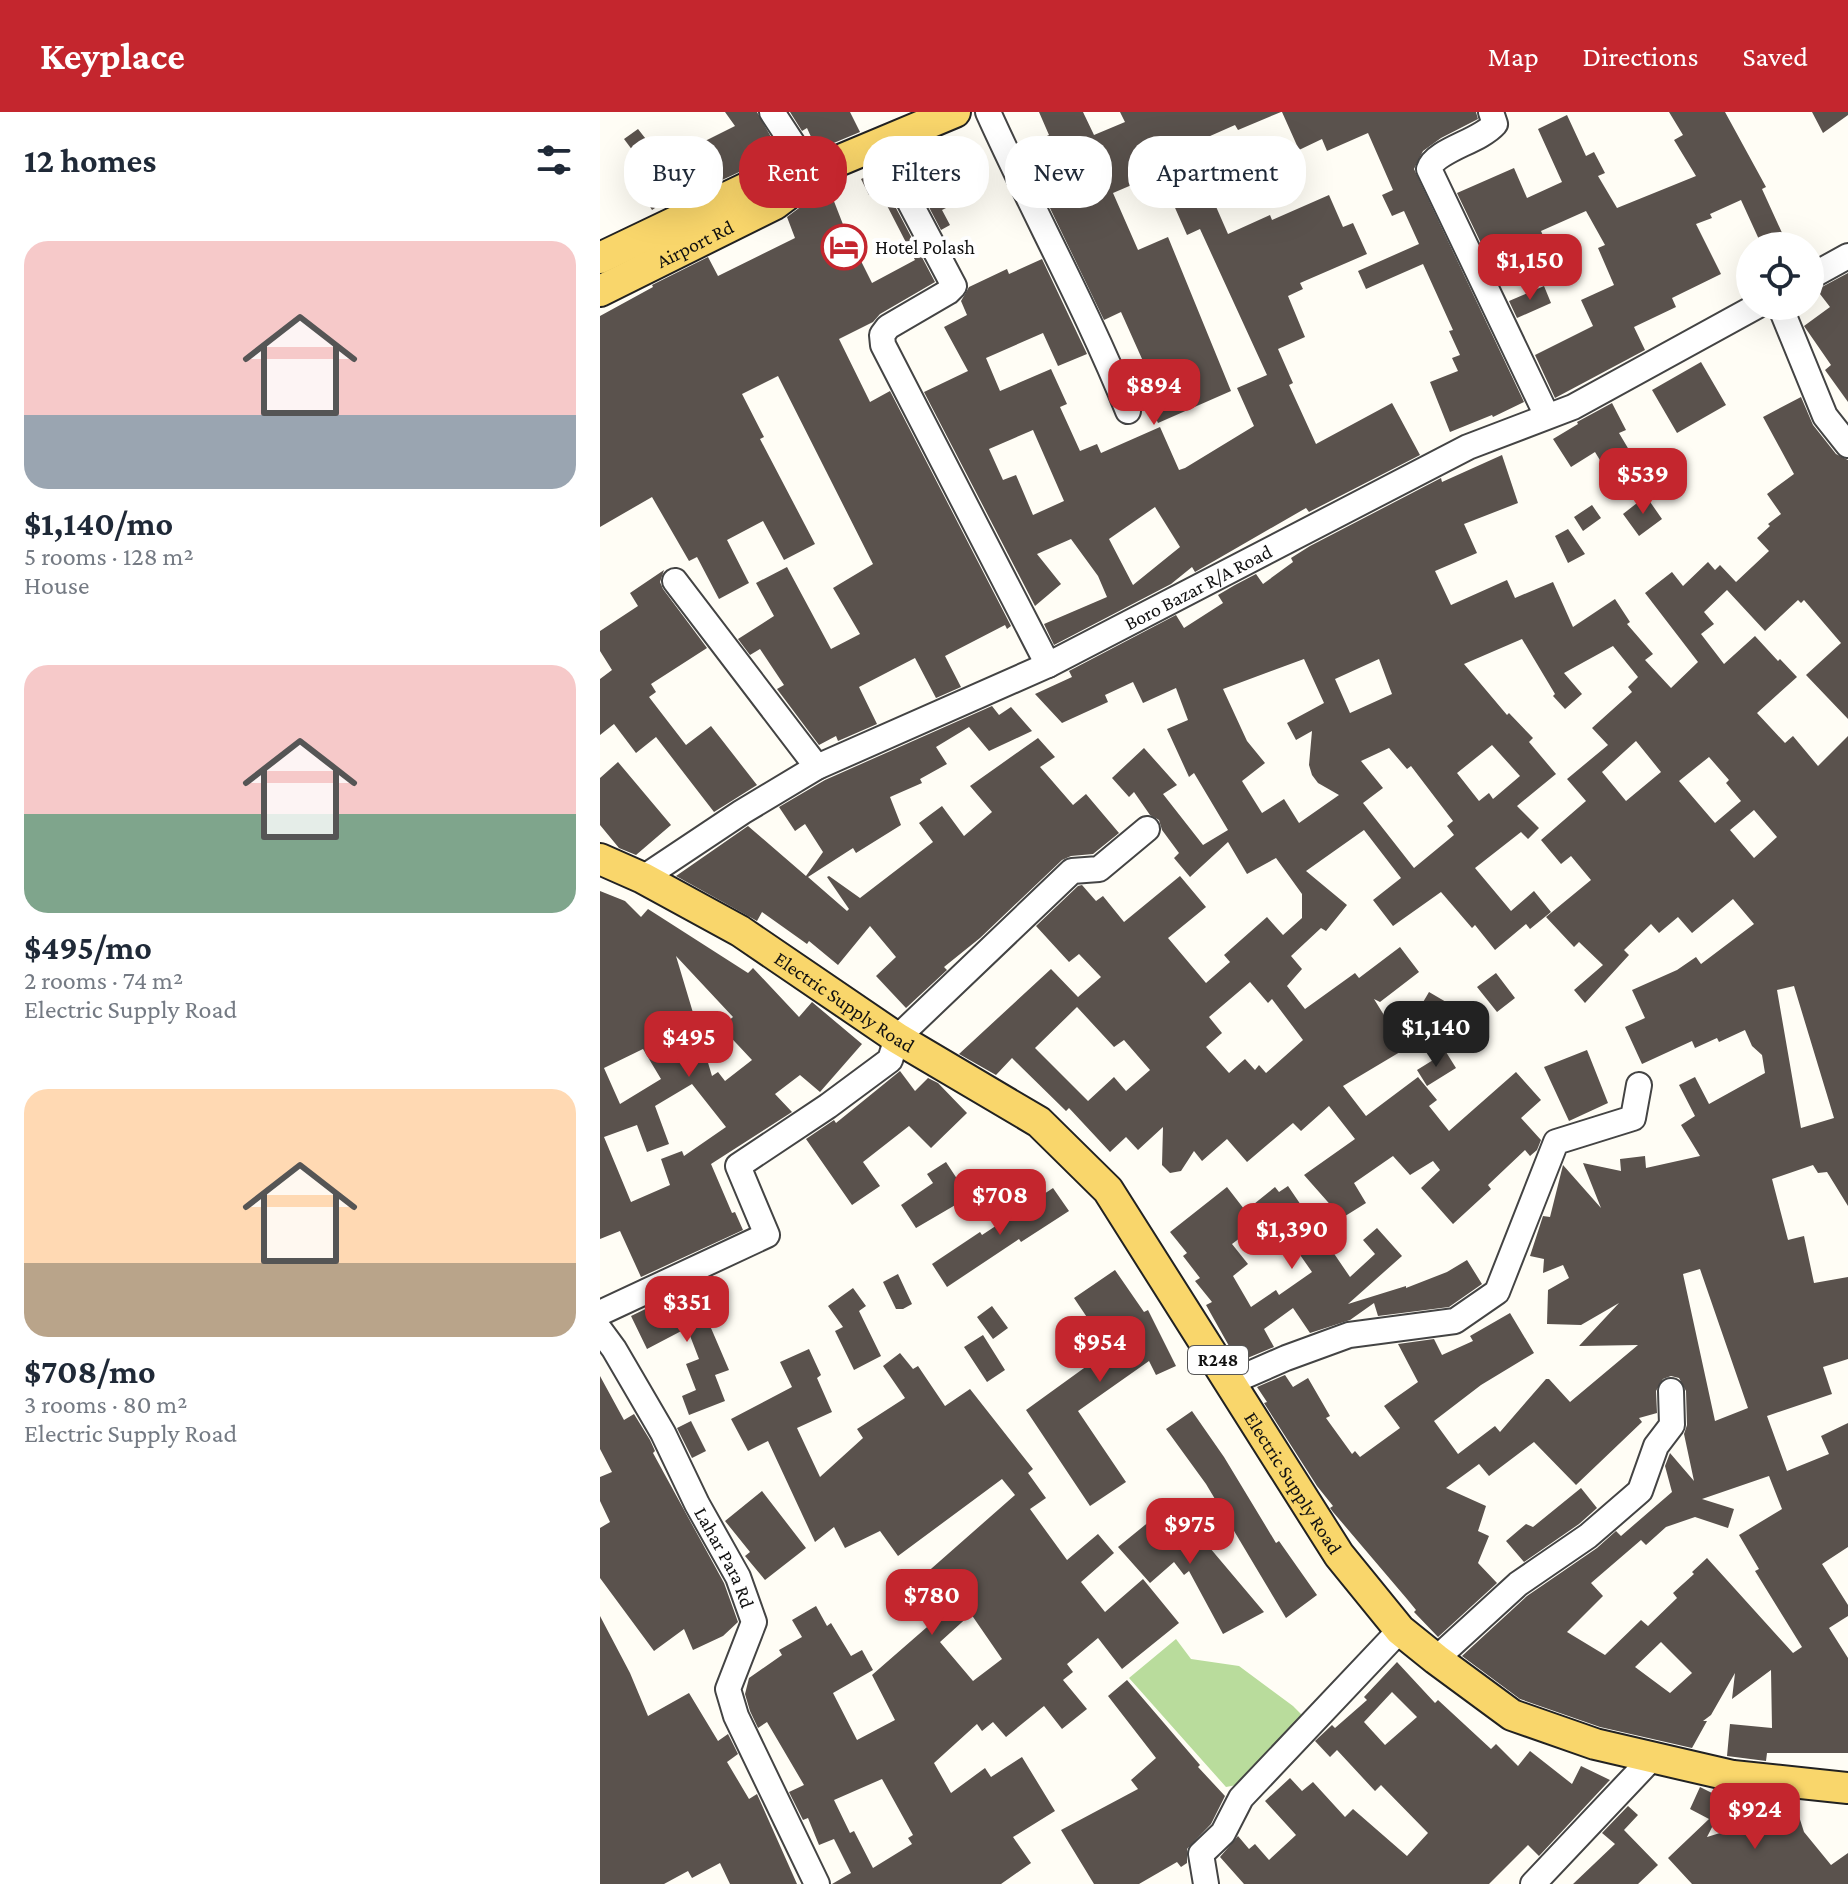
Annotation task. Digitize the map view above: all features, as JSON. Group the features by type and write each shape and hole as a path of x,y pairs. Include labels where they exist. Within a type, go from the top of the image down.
{"main road":[{"name":"Airport Rd","path":"898,136 954,112"},
{"name":"Airport Rd","path":"600,258 739,192"},
{"name":"Airport Rd","path":"600,291 767,208"},
{"name":"Electric Supply Road","path":"600,859 643,878 740,931 897,1038 1039,1122 1108,1190 1339,1555 1400,1630 1436,1659 1512,1715 1595,1744 1733,1776 1845,1793"}],"street":[{"path":"772,112 792,136"},
{"path":"988,112 1099,339 1128,411"},
{"path":"1491,112 1495,124 1486,134 1435,158 1429,169 1547,416"},
{"path":"913,208 954,286 888,327 882,335 883,345 1048,665"},
{"path":"1824,269 1848,256"},
{"name":"Boro Bazar R/A Road","path":"643,878 817,767 1048,665 1468,447 1573,407 1736,318"},
{"path":"1786,320 1825,416 1848,445"},
{"path":"675,581 817,767"},
{"path":"600,1313 767,1235 738,1166 890,1060 897,1038 1072,871 1099,869 1147,829"},
{"path":"1231,1382 1349,1335 1455,1321 1497,1292 1556,1142 1633,1118 1639,1085"},
{"name":"Lahar Para Rd","path":"600,1330 663,1433 697,1504 738,1577 754,1622 728,1689 736,1716 817,1884"},
{"path":"1436,1659 1518,1584 1588,1536 1640,1491 1656,1446 1672,1425 1671,1391"},
{"path":"1206,1884 1201,1854 1223,1833 1241,1798 1400,1630"},
{"path":"1533,1884 1653,1757"}],"green space":[{"path":"1176,1639 1191,1659 1239,1666 1308,1721 1242,1784 1226,1787 1129,1678"}],"building":[{"path":"725,112 757,112 770,136 739,136 739,172 723,180 723,136 715,136 735,126"},
{"path":"790,112 850,112 860,132 847,137 811,136 807,128 802,131"},
{"path":"1039,112 1083,112 1094,135 1125,122 1120,112 1281,112 1238,130 1235,125 1210,136 1128,136 1128,187 1113,193 1138,250 1168,237 1231,391 1158,423 1140,384 1151,379 1121,312 1104,320 1050,208 1112,208 1112,136 1049,135"},
{"path":"1282,112 1476,112 1478,119 1423,151 1414,169 1524,402 1450,432 1430,382 1458,371 1452,358 1460,355 1449,331 1453,330 1423,264 1366,289 1358,271 1419,244 1404,211 1392,216 1382,195 1393,190 1368,133 1327,151 1322,139 1306,147 1306,136 1293,136"},
{"path":"1669,112 1725,112 1766,187 1762,189 1782,232 1756,232 1741,200 1696,224 1721,274 1672,298 1676,307 1634,327 1645,350 1555,398 1535,355 1593,326 1581,300 1614,285 1598,248 1605,245 1586,211 1541,231 1555,263 1540,270 1529,246 1491,264 1457,193 1514,168 1527,198 1562,182 1538,129 1567,115 1586,156 1594,152 1605,173 1598,176 1617,208 1696,176 1674,140 1683,135"},
{"path":"1812,112 1848,112 1848,115 1823,133"},
{"path":"638,129 644,136 628,136"},
{"path":"1329,195 1343,227 1353,223 1367,254 1300,283 1303,289 1288,296 1305,337 1278,349 1293,383 1289,385 1316,444 1392,403 1420,455 1309,512 1306,508 1195,572 1192,567 1171,584 1054,645 1044,624 1107,597 1098,576 1071,539 1037,554 1061,584 1035,606 924,392 968,371 944,327 967,315 961,301 969,287 1007,269 1009,274 1042,259 1087,354 1058,366 1043,333 986,358 1000,391 1051,369 1067,404 1060,407 1080,451 1097,444 1101,453 1160,427 1179,470 1185,468 1254,426 1237,388 1267,375 1200,229 1187,235 1175,208 1217,208 1228,234 1270,215 1272,220 1306,208 1306,205","holes":["1033,430 1064,501 1033,515 1016,475 1003,480 989,449","1155,507 1180,547 1133,585 1109,539"]},
{"path":"799,208 837,208 872,283 915,260 888,208 896,208 935,282 880,314 873,322 839,339 870,402 890,391 1011,626 1007,629 1005,625 945,656 961,687 936,698 915,658 859,687 877,724 838,741 836,736 819,745 777,689 784,685 760,649 750,655 738,639 774,616 756,583 787,567 831,649 860,634 833,588 873,564 778,376 742,394 764,437 760,439 815,544 784,560 763,521 727,540 749,583 719,599 697,557 689,561 652,497 600,527 600,316 708,257 718,276 795,238 787,217"},
{"path":"929,208 946,208 942,210 950,225 941,230"},
{"path":"1848,273 1848,402 1825,370 1831,365 1804,326 1812,320 1824,320 1824,311 1830,307 1824,299 1824,286"},
{"path":"1544,286 1551,303 1517,318 1509,301"},
{"path":"1701,362 1726,405 1677,433 1652,390"},
{"path":"1801,397 1813,425 1836,454 1848,460 1848,719 1806,675 1841,643 1804,600 1801,603 1798,600 1765,631 1727,590 1704,612 1714,624 1701,634 1724,664 1755,636 1797,677 1757,713 1785,743 1793,736 1818,766 1848,736 1848,1206 1827,1172 1818,1173 1813,1165 1772,1179 1788,1240 1804,1236 1814,1283 1848,1277 1848,1359 1823,1367 1832,1394 1767,1416 1787,1471 1829,1454 1821,1436 1848,1423 1848,1547 1822,1564 1848,1605 1848,1616 1829,1628 1848,1658 1848,1753 1767,1753 1766,1761 1727,1756 1730,1724 1772,1728 1771,1670 1732,1699 1735,1673 1711,1715 1703,1721 1707,1721 1692,1748 1600,1727 1520,1699 1462,1656 1527,1596 1597,1548 1616,1531 1621,1536 1672,1492 1665,1466 1670,1453 1694,1481 1684,1434 1687,1425 1686,1391 1679,1378 1671,1376 1663,1379 1656,1391 1657,1413 1639,1418 1642,1422 1576,1485 1534,1442 1489,1476 1479,1464 1446,1488 1486,1506 1478,1531 1489,1536 1478,1563 1497,1583 1438,1637 1330,1508 1333,1506 1317,1486 1257,1387 1285,1375 1293,1387 1308,1378 1330,1416 1326,1418 1352,1454 1355,1451 1360,1457 1400,1428 1384,1406 1418,1382 1398,1344 1434,1339 1442,1355 1473,1341 1470,1336 1510,1313 1534,1353 1481,1385 1434,1421 1458,1454 1495,1426 1500,1432 1546,1379 1570,1402 1638,1345 1579,1346 1619,1303 1581,1325 1547,1324 1548,1290 1569,1278 1563,1265 1543,1273 1544,1259 1530,1256 1543,1216 1550,1217 1563,1165 1601,1208 1583,1163 1621,1171 1620,1159 1645,1156 1646,1168 1700,1156 1681,1125 1695,1116 1679,1085 1695,1077 1709,1104 1765,1073 1762,1055 1752,1046 1745,1030 1719,1042 1717,1038 1695,1048 1692,1041 1642,1064 1625,1027 1645,1018 1632,990 1677,970 1696,957 1701,964 1754,924 1733,899 1692,933 1678,917 1659,933 1651,924 1624,950 1629,955 1585,1003 1574,990 1603,965 1579,942 1574,947 1546,917 1591,880 1571,856 1561,864 1541,840 1586,801 1567,779 1608,745 1592,728 1632,692 1628,687 1638,677 1613,646 1564,673 1582,694 1565,709 1553,696 1555,694 1522,639 1464,664 1507,715 1509,713 1533,738 1529,742 1556,774 1517,806 1539,828 1528,839 1521,832 1475,868 1511,911 1534,891 1551,912 1530,929 1526,924 1495,950 1441,892 1393,926 1373,900 1401,878 1364,830 1306,871 1347,905 1326,931 1321,928 1291,956 1302,969 1287,986 1305,1009 1355,973 1359,978 1400,947 1419,972 1380,1002 1374,999 1405,1049 1343,1086 1366,1116 1418,1077 1437,1100 1429,1106 1449,1131 1516,1072 1541,1100 1521,1118 1541,1140 1537,1150 1530,1156 1525,1150 1488,1185 1491,1189 1453,1224 1421,1188 1440,1170 1433,1161 1410,1175 1393,1156 1354,1183 1366,1203 1342,1218 1304,1175 1355,1139 1329,1106 1301,1131 1293,1123 1247,1162 1227,1139 1202,1161 1194,1151 1181,1171 1170,1173 1162,1165 1163,1127 1138,1150 1126,1137 1110,1152 1069,1108 1066,1111 1012,1058 996,1075 959,1054 1051,969 1078,997 1101,977 1079,954 1069,962 1036,926 1078,886 1082,885 1096,901 1103,896 1124,922 1180,876 1206,907 1168,938 1206,983 1230,962 1224,955 1267,917 1283,935 1302,918 1302,894 1276,858 1247,874 1228,842 1190,877 1174,858 1179,853 1162,830 1159,820 1150,815 1134,792 1129,797 1112,778 1144,748 1177,785 1163,794 1203,845 1228,830 1194,773 1189,777 1167,729 1188,720 1176,688 1143,703 1133,682 1105,695 1108,702 1062,723 1035,694 1072,677 1069,671 1176,615 1184,628 1223,603 1218,595 1235,585 1256,574 1263,584 1293,562 1291,558 1310,546 1441,478 1442,482 1502,455 1518,503 1464,524 1477,553 1435,571 1451,605 1507,580 1515,598 1553,582 1573,627 1615,599 1630,622 1627,624 1653,654 1645,660 1671,688 1698,662 1645,593 1672,572 1683,586 1708,562 1715,570 1720,565 1736,582 1769,551 1757,538 1781,514 1767,494 1794,474 1763,417","holes":["1304,659 1324,703 1287,723 1296,740 1312,731 1309,765 1312,775 1318,783 1339,795 1299,823 1284,799 1262,813 1242,781 1265,763 1247,741 1223,689","1379,659 1392,694 1350,713 1335,679","1636,741 1661,772 1626,801 1602,772","1492,745 1520,776 1493,799 1489,793 1479,801 1457,773","1389,748 1407,769 1411,766 1453,821 1447,826 1454,835 1414,868 1363,803 1383,788 1361,761","1709,757 1729,780 1726,783 1741,801 1715,823 1679,781","1754,810 1777,837 1754,858 1730,830","1250,982 1268,1003 1272,999 1303,1040 1266,1073 1259,1065 1255,1070 1245,1059 1229,1073 1206,1047 1222,1033 1209,1017","1794,986 1834,1118 1801,1128 1777,990","1077,1007 1114,1047 1124,1040 1150,1070 1126,1091 1114,1077 1088,1101 1035,1048","1700,1269 1748,1408 1715,1421 1683,1274","1769,1476 1782,1509 1739,1535 1759,1569 1755,1571 1802,1647 1793,1653 1707,1558 1673,1593 1677,1598 1648,1626 1641,1620 1605,1655 1567,1632 1603,1596 1591,1583 1641,1540 1646,1545 1666,1527 1695,1517 1728,1528 1734,1509 1702,1499","1661,1642 1692,1673 1670,1693 1635,1667"]},
{"path":"1612,403 1626,430 1619,433 1635,460 1609,475 1595,452 1571,467 1553,439"},
{"path":"1646,496 1662,519 1639,536 1623,514"},
{"path":"1592,505 1601,518 1583,531 1574,517"},
{"path":"1568,529 1585,554 1568,563 1555,536"},
{"path":"664,570 660,582 663,589 707,648 651,684 656,692 649,697 686,745 711,726 757,785 714,812 656,737 636,753 614,724 600,735 600,679 612,670 600,651 600,631 638,606 630,593"},
{"path":"992,706 999,715 1011,707 1032,731 989,751 969,727 936,747 947,764 920,779 922,783 890,797 901,825 856,853 853,848 808,877 847,911 849,909 827,877 860,898 933,842 919,823 942,806 964,836 992,812 970,786 1038,738 1055,757 1040,767 1073,805 1086,794 1119,833 1093,854 1062,860 980,938 944,967 947,970 906,1008 876,976 896,957 870,926 838,965 809,941 807,944 762,912 757,921 676,876 748,826 806,876 823,852 805,824 795,831 779,807 825,780"},
{"path":"618,762 671,825 636,855 619,848 600,825 600,778"},
{"path":"600,891 625,901 641,917 648,909 748,973 753,968 799,1017 812,1002 862,1044 820,1092 800,1075 775,1094 792,1112 711,1164 732,1213 735,1212 743,1230 641,1277 620,1231 600,1239","holes":["676,956 733,1017 721,1027 752,1060 725,1081 718,1072 712,1076","643,1049 661,1079 620,1104 604,1068","692,1084 726,1127 684,1156 682,1151 661,1159 670,1185 631,1202 604,1137 637,1125 647,1152 669,1144 655,1106"]},
{"path":"1496,973 1515,998 1497,1012 1477,987"},
{"path":"1429,992 1470,1016 1452,1045 1412,1021"},
{"path":"1587,1050 1608,1103 1569,1121 1544,1067"},
{"path":"1446,1052 1456,1068 1427,1086 1417,1070"},
{"path":"900,1071 915,1091 928,1078 938,1083 967,1113 931,1148 909,1126 863,1162 880,1186 852,1205 806,1139 834,1120 836,1123"},
{"path":"946,1162 969,1197 916,1228 901,1205 933,1183 927,1174"},
{"path":"1288,1186 1350,1277 1375,1254 1363,1240 1377,1228 1402,1256 1348,1304 1406,1288 1447,1272 1467,1260 1482,1284 1449,1307 1378,1316 1374,1303 1350,1320 1310,1333 1293,1308 1264,1329 1274,1347 1238,1362 1206,1305 1212,1302 1195,1281 1200,1278 1183,1256 1187,1253 1170,1232 1227,1187 1244,1209 1275,1187 1279,1192","holes":["1265,1219 1271,1227 1277,1222 1312,1272 1279,1295 1276,1290 1251,1307 1233,1276 1248,1264 1232,1244"]},
{"path":"1053,1188 1069,1211 1021,1242 1019,1239 947,1287 932,1264"},
{"path":"1115,1270 1144,1312 1148,1310 1176,1366 1156,1375 1149,1361 1078,1411 1126,1482 1090,1506 1026,1410 1109,1350 1074,1298"},
{"path":"898,1274 912,1304 903,1309 896,1309 883,1282"},
{"path":"693,1286 729,1370 715,1375 725,1401 689,1415 682,1396 696,1390 686,1364 699,1359 687,1328 647,1349 631,1316"},
{"path":"853,1288 866,1306 859,1311 881,1356 854,1370 835,1331 843,1327 828,1306"},
{"path":"992,1306 1008,1328 993,1339 977,1317"},
{"path":"983,1335 1005,1370 987,1382 964,1347"},
{"path":"809,1349 821,1375 817,1378 832,1412 797,1428 820,1477 863,1438 857,1429 905,1398 883,1366 900,1353 913,1369 918,1366 945,1406 970,1389 1033,1469 1028,1473 1046,1498 1030,1509 1067,1560 1098,1534 1114,1553 1081,1582 1105,1612 1143,1579 1179,1623 1122,1669 1098,1638 1067,1664 1073,1672 1063,1680 1087,1709 1062,1729 1044,1706 1006,1737 993,1722 982,1731 977,1724 934,1763 951,1793 985,1768 991,1777 1022,1757 1055,1811 1013,1837 1031,1863 1001,1884 832,1884 851,1873 834,1839 819,1845 808,1818 803,1820 789,1792 804,1785 767,1722 758,1728 745,1694 749,1678 782,1655 779,1650 802,1637 792,1620 816,1606 827,1626 831,1623 851,1656 862,1650 873,1670 833,1693 857,1740 895,1720 872,1675 942,1614 915,1583 1015,1495 1002,1479 898,1556 880,1531 845,1548 834,1527 815,1542 768,1441 748,1451 731,1419 792,1387 780,1362","holes":["971,1614 1002,1659 973,1681 940,1642","882,1779 913,1835 908,1838 912,1844 873,1868 854,1831 850,1833 834,1800"]},
{"path":"600,1376 624,1420 634,1414 650,1440 653,1453 724,1583 738,1622 723,1636 693,1650 684,1629 654,1651 600,1578 600,1528 610,1522 600,1501 600,1477 612,1472 600,1449"},
{"path":"1192,1411 1276,1543 1279,1541 1317,1595 1286,1618 1206,1484 1166,1429"},
{"path":"691,1421 706,1451 692,1458 677,1428"},
{"path":"1581,1488 1597,1508 1524,1562 1506,1541 1526,1524 1533,1527"},
{"path":"762,1491 806,1548 765,1580 745,1556 750,1552 725,1521"},
{"path":"1172,1503 1264,1612 1223,1634 1189,1571 1184,1575 1174,1562 1150,1583 1118,1547"},
{"path":"600,1616 648,1716 689,1693 718,1741 728,1734 738,1754 727,1762 749,1799 757,1794 797,1884 730,1884 720,1863 692,1878 688,1871 664,1884 600,1884"},
{"path":"1397,1662 1435,1703 1438,1700 1491,1749 1496,1744 1518,1766 1530,1751 1572,1784 1581,1766 1610,1780 1539,1856 1528,1845 1489,1884 1244,1884 1220,1857 1238,1836 1249,1849 1255,1844 1269,1860 1296,1835 1265,1801 1290,1778 1302,1791 1313,1782 1345,1817 1353,1809 1407,1856 1428,1833 1381,1785 1375,1791 1337,1750 1330,1757 1315,1741 1367,1700 1364,1697","holes":["1392,1692 1417,1717 1385,1745 1364,1722"]},
{"path":"1127,1680 1225,1796 1211,1824 1187,1849 1187,1863 1181,1867 1177,1862 1139,1884 1094,1884 1061,1830 1138,1789 1131,1780 1156,1758 1108,1696"},
{"path":"1700,1787 1726,1800 1707,1837 1762,1820 1761,1815 1795,1804 1804,1832 1831,1865 1848,1853 1848,1884 1692,1884 1668,1858 1709,1819 1690,1809"},
{"path":"1628,1806 1638,1815 1624,1830 1658,1865 1638,1884 1573,1884 1615,1844 1602,1833"}],"place":[{"name":"Hotel Polash","path":"844,247"}]}
